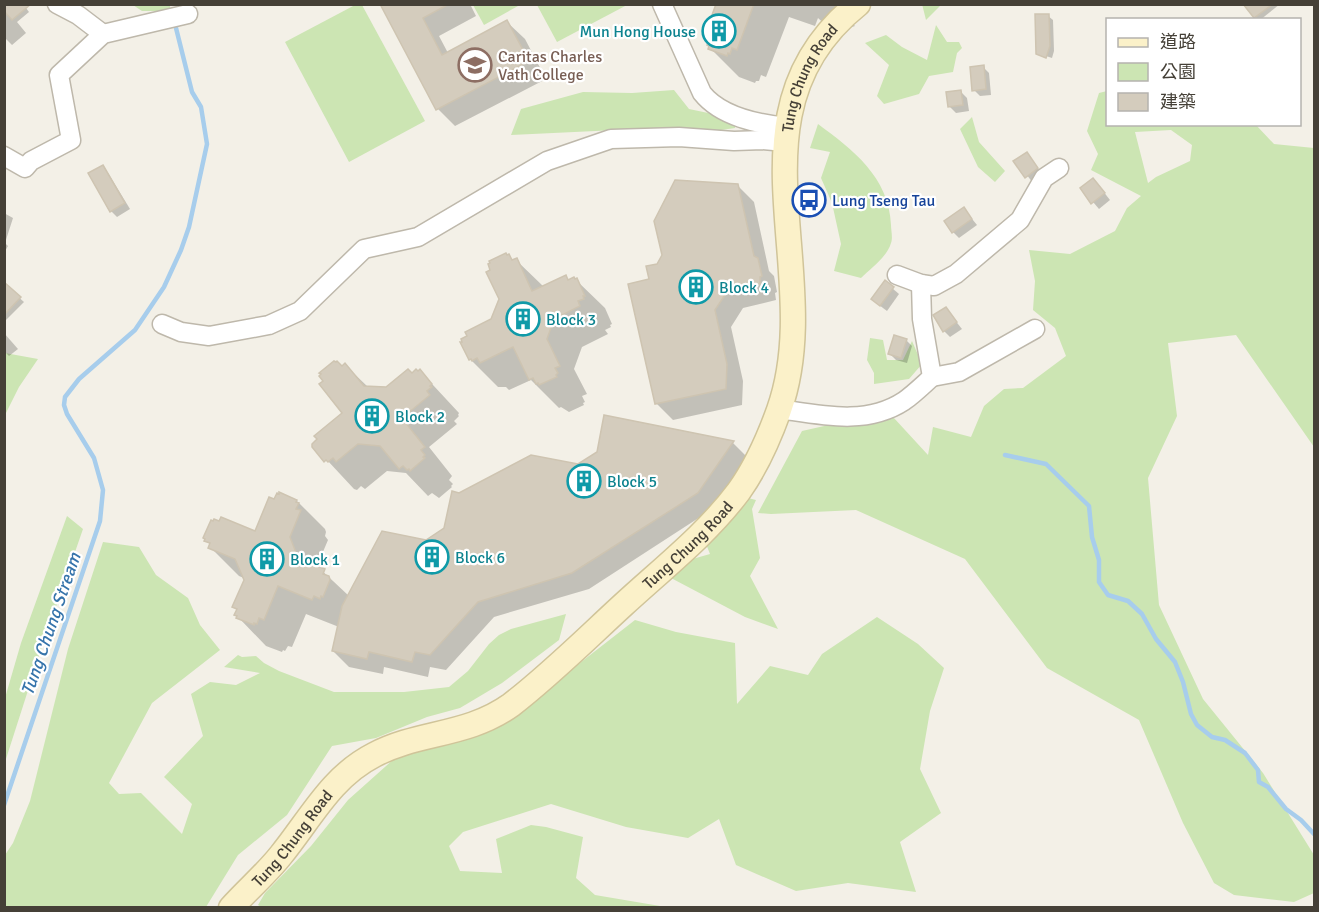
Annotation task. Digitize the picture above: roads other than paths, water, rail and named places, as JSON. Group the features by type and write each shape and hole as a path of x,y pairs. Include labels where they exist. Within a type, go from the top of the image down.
{"main road":[{"name":"Tung Chung Road","path":"231,908 281,855 328,791 355,766 376,753 402,743 464,729 483,722 511,705 702,532 728,504 758,461 780,409 789,367 793,325 792,270 784,175 786,135 797,89 811,56 827,33 858,4"}],"street":[{"path":"57,4 78,10 103,34"},
{"path":"662,4 702,93 708,100 718,108 764,124 786,135"},
{"path":"4,156 26,168 32,161 71,140 59,75 103,34 177,17"},
{"path":"162,324 181,332 209,336 269,325 300,311 364,249 418,237 546,161 611,139 786,135"},
{"path":"897,275 934,286 956,274 1020,220 1044,178 1059,168"},
{"path":"921,284 922,319 932,377"},
{"path":"780,409 839,418 875,414 903,402 932,377 959,372 1035,329"}],"waterway":[{"name":"Tung Chung Stream","path":"4,805 100,521 103,490 94,458 67,414 64,405 65,397 79,379 135,330 164,287 189,227 207,144 201,107 192,92 174,20"},
{"path":"1005,455 1046,464 1089,506 1092,537 1099,560 1099,582 1108,595 1128,601 1142,614 1156,639 1175,662 1191,714 1197,725 1212,737 1225,740 1245,753 1258,770 1259,782 1268,787 1286,809 1314,834"}],"place":[{"name":"Mun Hong House","path":"719,31"},
{"name":"Caritas Charles Vath College","path":"475,65"},
{"name":"Lung Tseng Tau","path":"809,200"},
{"name":"Block 4","path":"696,287"},
{"name":"Block 3","path":"523,319"},
{"name":"Block 2","path":"372,416"},
{"name":"Block 5","path":"584,481"},
{"name":"Block 6","path":"432,557"},
{"name":"Block 1","path":"267,559"}]}
